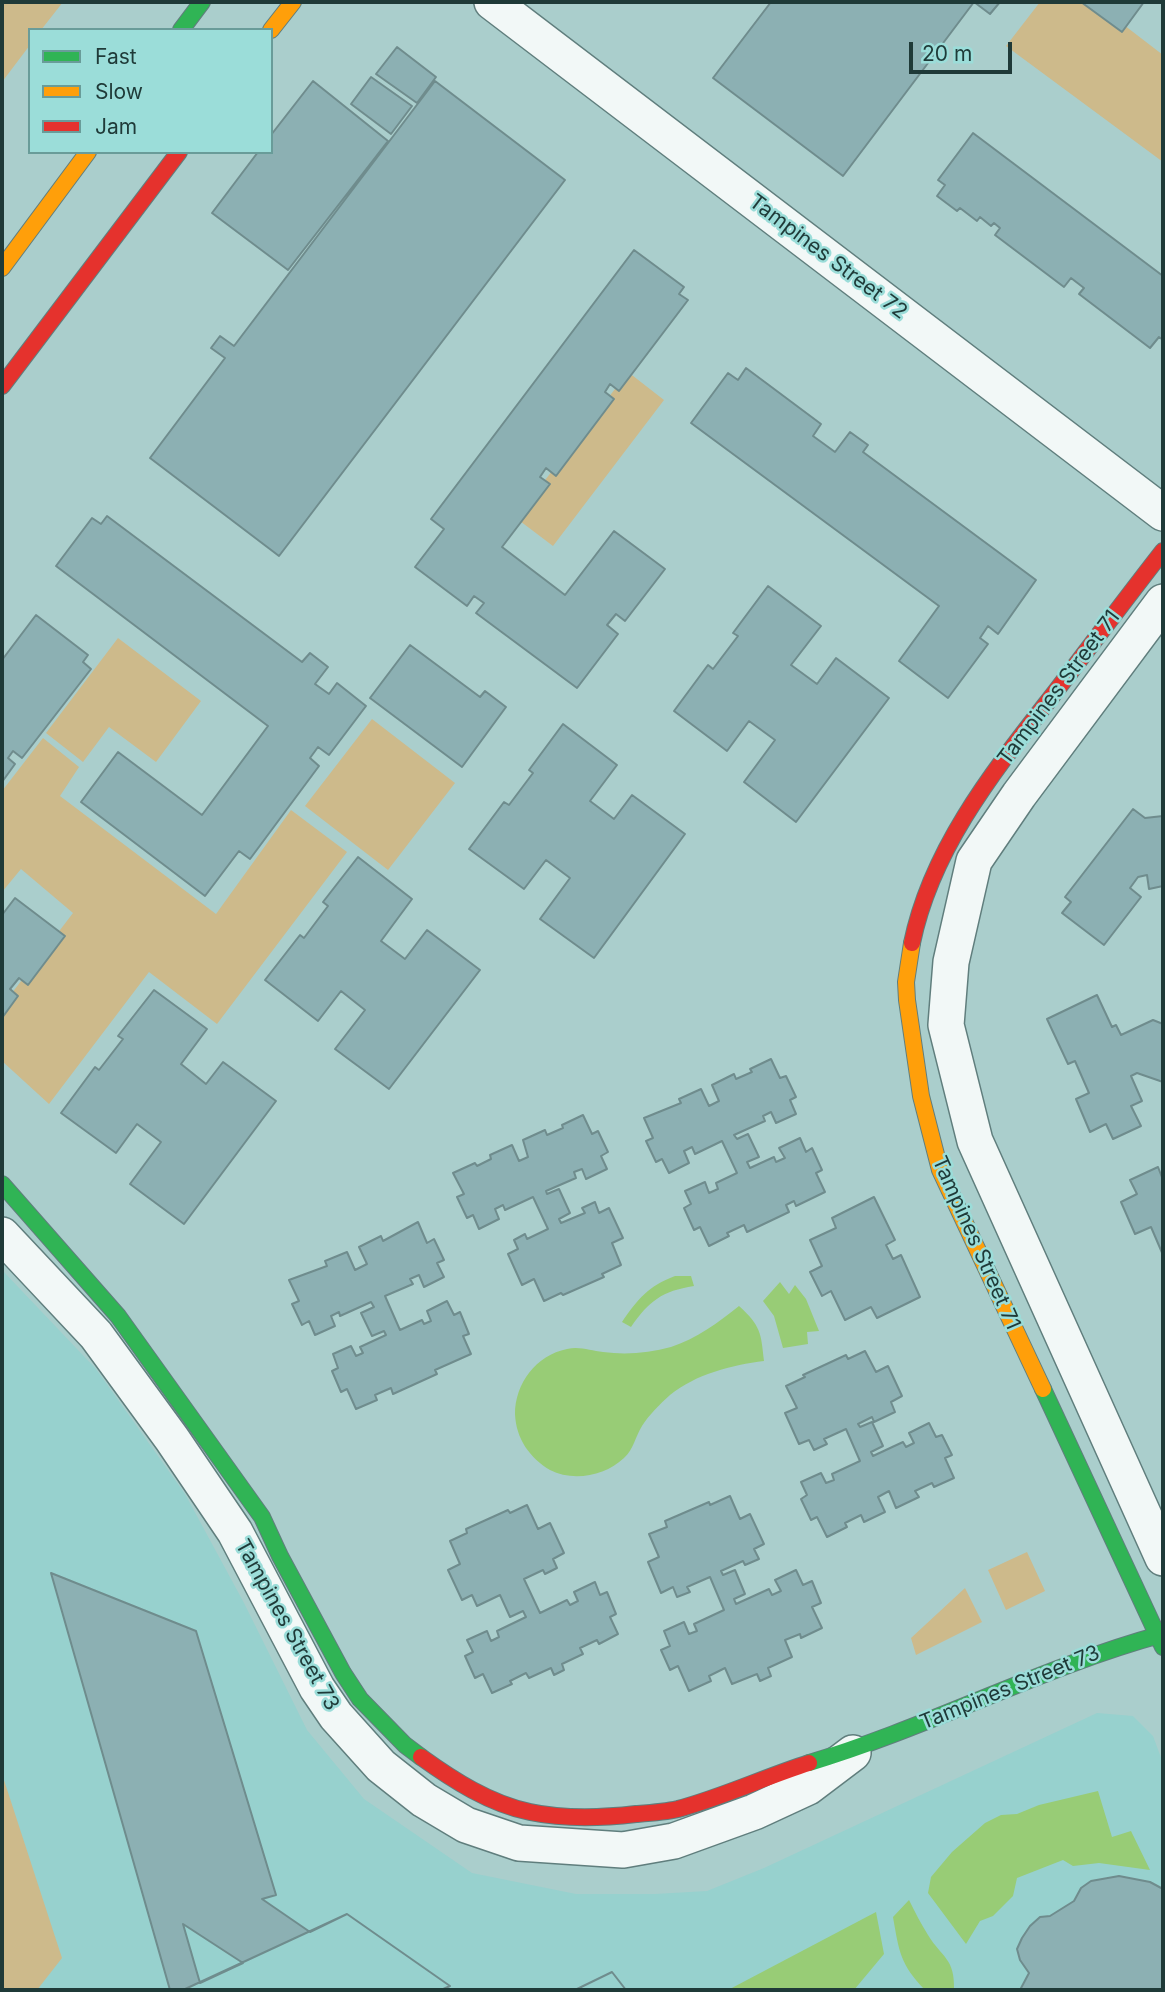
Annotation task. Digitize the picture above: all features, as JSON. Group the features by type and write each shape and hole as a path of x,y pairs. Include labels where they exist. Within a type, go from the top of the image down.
{"street":[{"path":"182,28 202,2"},
{"path":"273,28 293,2"},
{"name":"Tampines Street 72","path":"492,2 1163,513"},
{"path":"2,268 87,154"},
{"path":"2,386 177,154"},
{"name":"Tampines Street 71","path":"1161,1639 940,1170 932,1146 912,1043 906,984 918,917 940,859 955,829 1006,756 1163,551"},
{"name":"Tampines Street 71","path":"1163,603 1019,795 974,861 951,962 946,1024 975,1141 1163,1558"},
{"name":"Tampines Street 73","path":"2,1184 118,1316 262,1517 280,1556 360,1699 405,1745 444,1774 484,1796 529,1812 618,1816 674,1810 859,1748 1115,1647 1161,1639"},
{"name":"Tampines Street 73","path":"2,1235 96,1335 172,1439 235,1532 317,1688 336,1716 381,1766 424,1800 467,1825 519,1843 623,1850 674,1841 754,1812 808,1787 859,1748"}],"shaded area":[{"path":"2,2 63,2 43,28 28,28 28,48 2,82"},
{"path":"1040,2 1094,2 1163,55 1163,162 1006,46"},
{"path":"628,372 664,400 553,546 516,518"},
{"path":"118,638 201,701 156,762 109,727 83,762 46,733"},
{"path":"372,719 455,783 388,870 305,806"},
{"path":"43,738 79,767 60,796 216,914 291,810 347,852 217,1024 149,972 49,1104 2,1061 2,1006 73,913 21,869 2,892 2,791"},
{"path":"2,1270 96,1369 185,1494 244,1603 307,1730 364,1799 472,1873 576,1894 707,1891 764,1868 1097,1713 1133,1716 1153,1736 1163,1763 1163,1990 2,1990"},
{"path":"675,1276 691,1276 694,1286 673,1291 657,1299 631,1327 622,1322 644,1294"},
{"path":"780,1282 789,1294 795,1285 806,1299 819,1331 807,1332 808,1344 783,1348 774,1316 763,1301"},
{"path":"739,1306 759,1330 764,1361 715,1372 680,1388 666,1398 648,1418 630,1451 616,1464 598,1473 569,1476 550,1470 536,1460 525,1447 516,1423 516,1403 529,1372 546,1357 572,1348 629,1353 671,1347 698,1335"},
{"path":"1027,1552 1045,1591 1006,1610 988,1570"},
{"path":"965,1588 982,1622 916,1655 911,1638"},
{"path":"2,1774 62,1958 37,1990 2,1990"},
{"path":"1098,1791 1112,1837 1131,1831 1150,1870 1099,1863 1073,1866 1063,1860 1017,1878 1013,1896 993,1916 980,1921 966,1944 928,1893 931,1877 952,1852 985,1823 1001,1815 1017,1814 1039,1805"},
{"path":"909,1900 933,1943 950,1965 954,1990 925,1990 905,1964 893,1917"},
{"path":"876,1912 884,1954 854,1990 728,1990"}],"building":[{"path":"771,2 974,2 843,176 713,78"},
{"path":"974,2 1000,2 990,14"},
{"path":"1081,2 1144,2 1122,32"},
{"path":"397,47 436,77 417,103 376,74"},
{"path":"371,77 412,106 391,134 351,104"},
{"path":"313,81 388,141 288,270 212,213 256,154 273,154 273,132"},
{"path":"435,81 565,180 279,556 150,458 225,358 211,348 220,336 234,346"},
{"path":"973,133 1163,276 1163,340 1159,337 1150,348 1079,294 1084,288 1071,278 1064,287 995,235 1000,228 994,223 991,226 980,217 977,221 960,208 957,211 937,196 945,185 938,180"},
{"path":"634,250 684,287 679,294 688,300 619,391 610,384 605,392 614,399 556,476 546,468 540,477 550,484 502,547 565,595 614,531 665,569 625,621 616,614 607,625 618,634 577,688 476,613 484,603 474,596 467,606 415,567 444,529 431,519"},
{"path":"746,368 821,424 813,436 835,452 850,432 868,445 863,452 1036,580 998,634 988,626 980,638 988,644 948,698 899,661 939,606 691,423 728,373 738,380"},
{"path":"107,516 302,662 310,653 328,667 315,684 329,694 337,683 366,706 329,755 318,747 310,758 319,766 250,859 239,851 205,896 81,802 118,752 202,815 268,726 56,566 92,518 101,524"},
{"path":"768,586 821,626 791,665 817,684 836,658 889,698 796,822 744,782 775,740 749,721 727,751 674,711 708,665 713,669 738,636 733,633"},
{"path":"36,615 88,655 83,662 91,669 22,758 13,751 8,758 15,764 2,782 2,660"},
{"path":"410,645 480,697 485,691 506,707 462,767 370,698"},
{"path":"563,724 617,765 590,801 614,819 632,795 685,834 594,958 540,919 570,878 546,860 524,889 469,849 504,802 509,805 533,773 529,770"},
{"path":"1133,809 1145,818 1163,816 1163,886 1149,889 1147,875 1138,877 1130,888 1141,897 1104,945 1062,913 1071,902 1065,897"},
{"path":"358,857 412,899 381,941 405,959 427,930 480,970 389,1089 335,1049 365,1010 341,991 318,1021 265,980 300,935 304,938 328,906 323,902"},
{"path":"15,898 65,936 28,985 19,978 10,989 18,996 2,1018 2,915"},
{"path":"154,990 207,1029 181,1064 206,1084 223,1062 276,1101 184,1224 130,1184 161,1142 137,1124 116,1153 61,1113 95,1067 99,1070 123,1039 118,1036"},
{"path":"1097,995 1112,1027 1116,1025 1121,1035 1153,1020 1163,1024 1163,1082 1137,1073 1131,1076 1142,1101 1131,1106 1141,1126 1113,1139 1106,1124 1090,1132 1076,1099 1089,1093 1075,1061 1068,1064 1047,1019"},
{"path":"771,1059 780,1078 786,1076 796,1097 790,1100 796,1114 776,1123 771,1112 763,1116 765,1121 734,1135 737,1139 748,1134 759,1157 747,1162 750,1168 774,1157 776,1162 785,1158 779,1148 800,1138 806,1152 812,1148 822,1170 816,1173 825,1192 796,1206 794,1201 786,1205 789,1212 747,1232 744,1225 709,1246 700,1227 694,1230 684,1208 691,1204 685,1191 705,1182 709,1193 718,1189 716,1183 737,1173 722,1141 695,1154 692,1147 684,1151 689,1163 669,1173 662,1159 656,1162 646,1141 653,1138 644,1118 681,1103 679,1099 701,1089 709,1106 719,1101 712,1085 734,1074 736,1079 752,1072 750,1069"},
{"path":"583,1115 592,1134 598,1131 608,1152 601,1156 607,1169 586,1179 582,1169 574,1172 576,1178 546,1191 547,1194 559,1189 570,1213 559,1219 561,1223 585,1213 582,1208 595,1202 599,1213 609,1208 623,1238 612,1243 621,1265 602,1274 604,1277 544,1301 534,1279 522,1285 508,1254 518,1249 514,1240 525,1234 527,1239 548,1229 533,1197 505,1210 503,1205 495,1209 499,1219 479,1229 473,1215 467,1218 457,1197 464,1194 453,1173 475,1163 477,1166 491,1159 490,1155 512,1145 519,1161 528,1157 523,1140 545,1130 547,1135"},
{"path":"1158,1167 1163,1180 1163,1255 1151,1227 1135,1234 1121,1202 1137,1194 1130,1180"},
{"path":"874,1197 895,1240 886,1245 893,1259 901,1255 920,1297 877,1318 871,1307 845,1320 831,1291 822,1296 810,1272 822,1266 810,1240 836,1228 832,1218"},
{"path":"418,1222 427,1243 434,1239 444,1260 437,1263 444,1277 424,1287 419,1275 410,1279 413,1284 385,1296 400,1330 422,1320 424,1324 431,1321 427,1311 447,1301 454,1315 460,1312 469,1334 463,1336 471,1354 435,1370 437,1374 393,1394 391,1388 375,1395 377,1400 356,1409 347,1389 341,1392 332,1371 338,1368 333,1354 351,1346 356,1356 363,1353 360,1347 386,1335 384,1331 372,1336 361,1313 374,1307 371,1302 340,1316 339,1312 331,1316 335,1326 315,1335 309,1321 302,1325 292,1304 299,1301 289,1280 327,1266 325,1261 347,1252 355,1270 367,1264 359,1247 381,1236 383,1241"},
{"path":"865,1351 876,1372 888,1366 902,1396 891,1402 895,1412 874,1422 872,1417 858,1424 860,1427 872,1422 883,1446 871,1452 873,1456 903,1442 906,1447 914,1443 909,1433 929,1423 936,1437 942,1435 952,1455 945,1458 954,1478 934,1487 932,1483 915,1491 919,1497 896,1508 889,1491 878,1497 885,1512 864,1522 861,1515 845,1523 847,1527 827,1537 817,1517 811,1520 801,1499 807,1495 801,1482 821,1473 826,1483 834,1480 832,1474 860,1461 846,1429 824,1439 827,1444 814,1450 809,1440 799,1444 785,1413 797,1408 786,1386 846,1355 848,1359"},
{"path":"730,1496 740,1519 750,1514 764,1544 754,1549 759,1559 745,1565 743,1561 721,1571 723,1575 735,1570 745,1594 734,1599 736,1604 769,1589 772,1595 781,1591 775,1580 796,1570 803,1585 812,1581 821,1603 812,1607 822,1628 801,1638 800,1634 785,1640 792,1657 768,1668 771,1676 760,1681 757,1674 732,1684 725,1668 709,1676 711,1681 689,1691 678,1666 670,1670 661,1650 670,1646 664,1631 684,1622 689,1634 697,1631 694,1624 724,1610 710,1577 687,1587 690,1592 677,1597 673,1587 661,1593 648,1562 659,1557 649,1534 667,1527 665,1521"},
{"path":"527,1505 538,1529 550,1523 564,1553 553,1559 557,1568 545,1574 543,1570 524,1579 540,1613 567,1600 570,1605 578,1601 574,1592 595,1582 600,1595 607,1592 616,1614 610,1617 618,1634 599,1644 597,1640 580,1648 583,1654 562,1664 564,1670 554,1675 551,1668 529,1678 526,1673 510,1681 512,1684 492,1693 483,1674 475,1678 465,1656 473,1652 467,1640 487,1631 491,1641 499,1637 497,1631 526,1617 523,1611 510,1617 500,1595 477,1606 472,1595 462,1600 448,1570 460,1564 450,1541 467,1533 466,1529 508,1510 510,1513"},
{"path":"51,1573 196,1631 276,1895 262,1899 310,1932 347,1914 450,1986 443,1990 170,1990","holes":["183,1924 243,1963 200,1983"]},
{"path":"1119,1876 1150,1882 1163,1889 1163,1990 1020,1990 1029,1973 1020,1960 1017,1949 1030,1926 1040,1917 1050,1916 1074,1901 1081,1888 1091,1881"},
{"path":"347,1914 450,1986 441,1990 183,1990"},
{"path":"612,1972 626,1990 575,1990"},
{"path":"612,1972 626,1990 575,1990"}],"traffic: fast":[{"path":"182,28 202,2"},
{"path":"2,1184 118,1316 262,1517 280,1556 343,1673 360,1699 405,1745 421,1757"},
{"path":"1043,1389 1163,1647"},
{"path":"809,1763 898,1732 1074,1663 1163,1634"}],"traffic: slow":[{"path":"273,28 293,2"},
{"path":"2,268 87,154"},
{"path":"912,943 906,982 907,1000 921,1096 940,1170 1043,1389"}],"traffic: jam":[{"path":"2,386 177,154"},
{"path":"912,943 935,873 969,809 1011,749 1163,551"},
{"path":"421,1757 459,1782 501,1803 543,1814 583,1817 678,1809 809,1763"}]}
